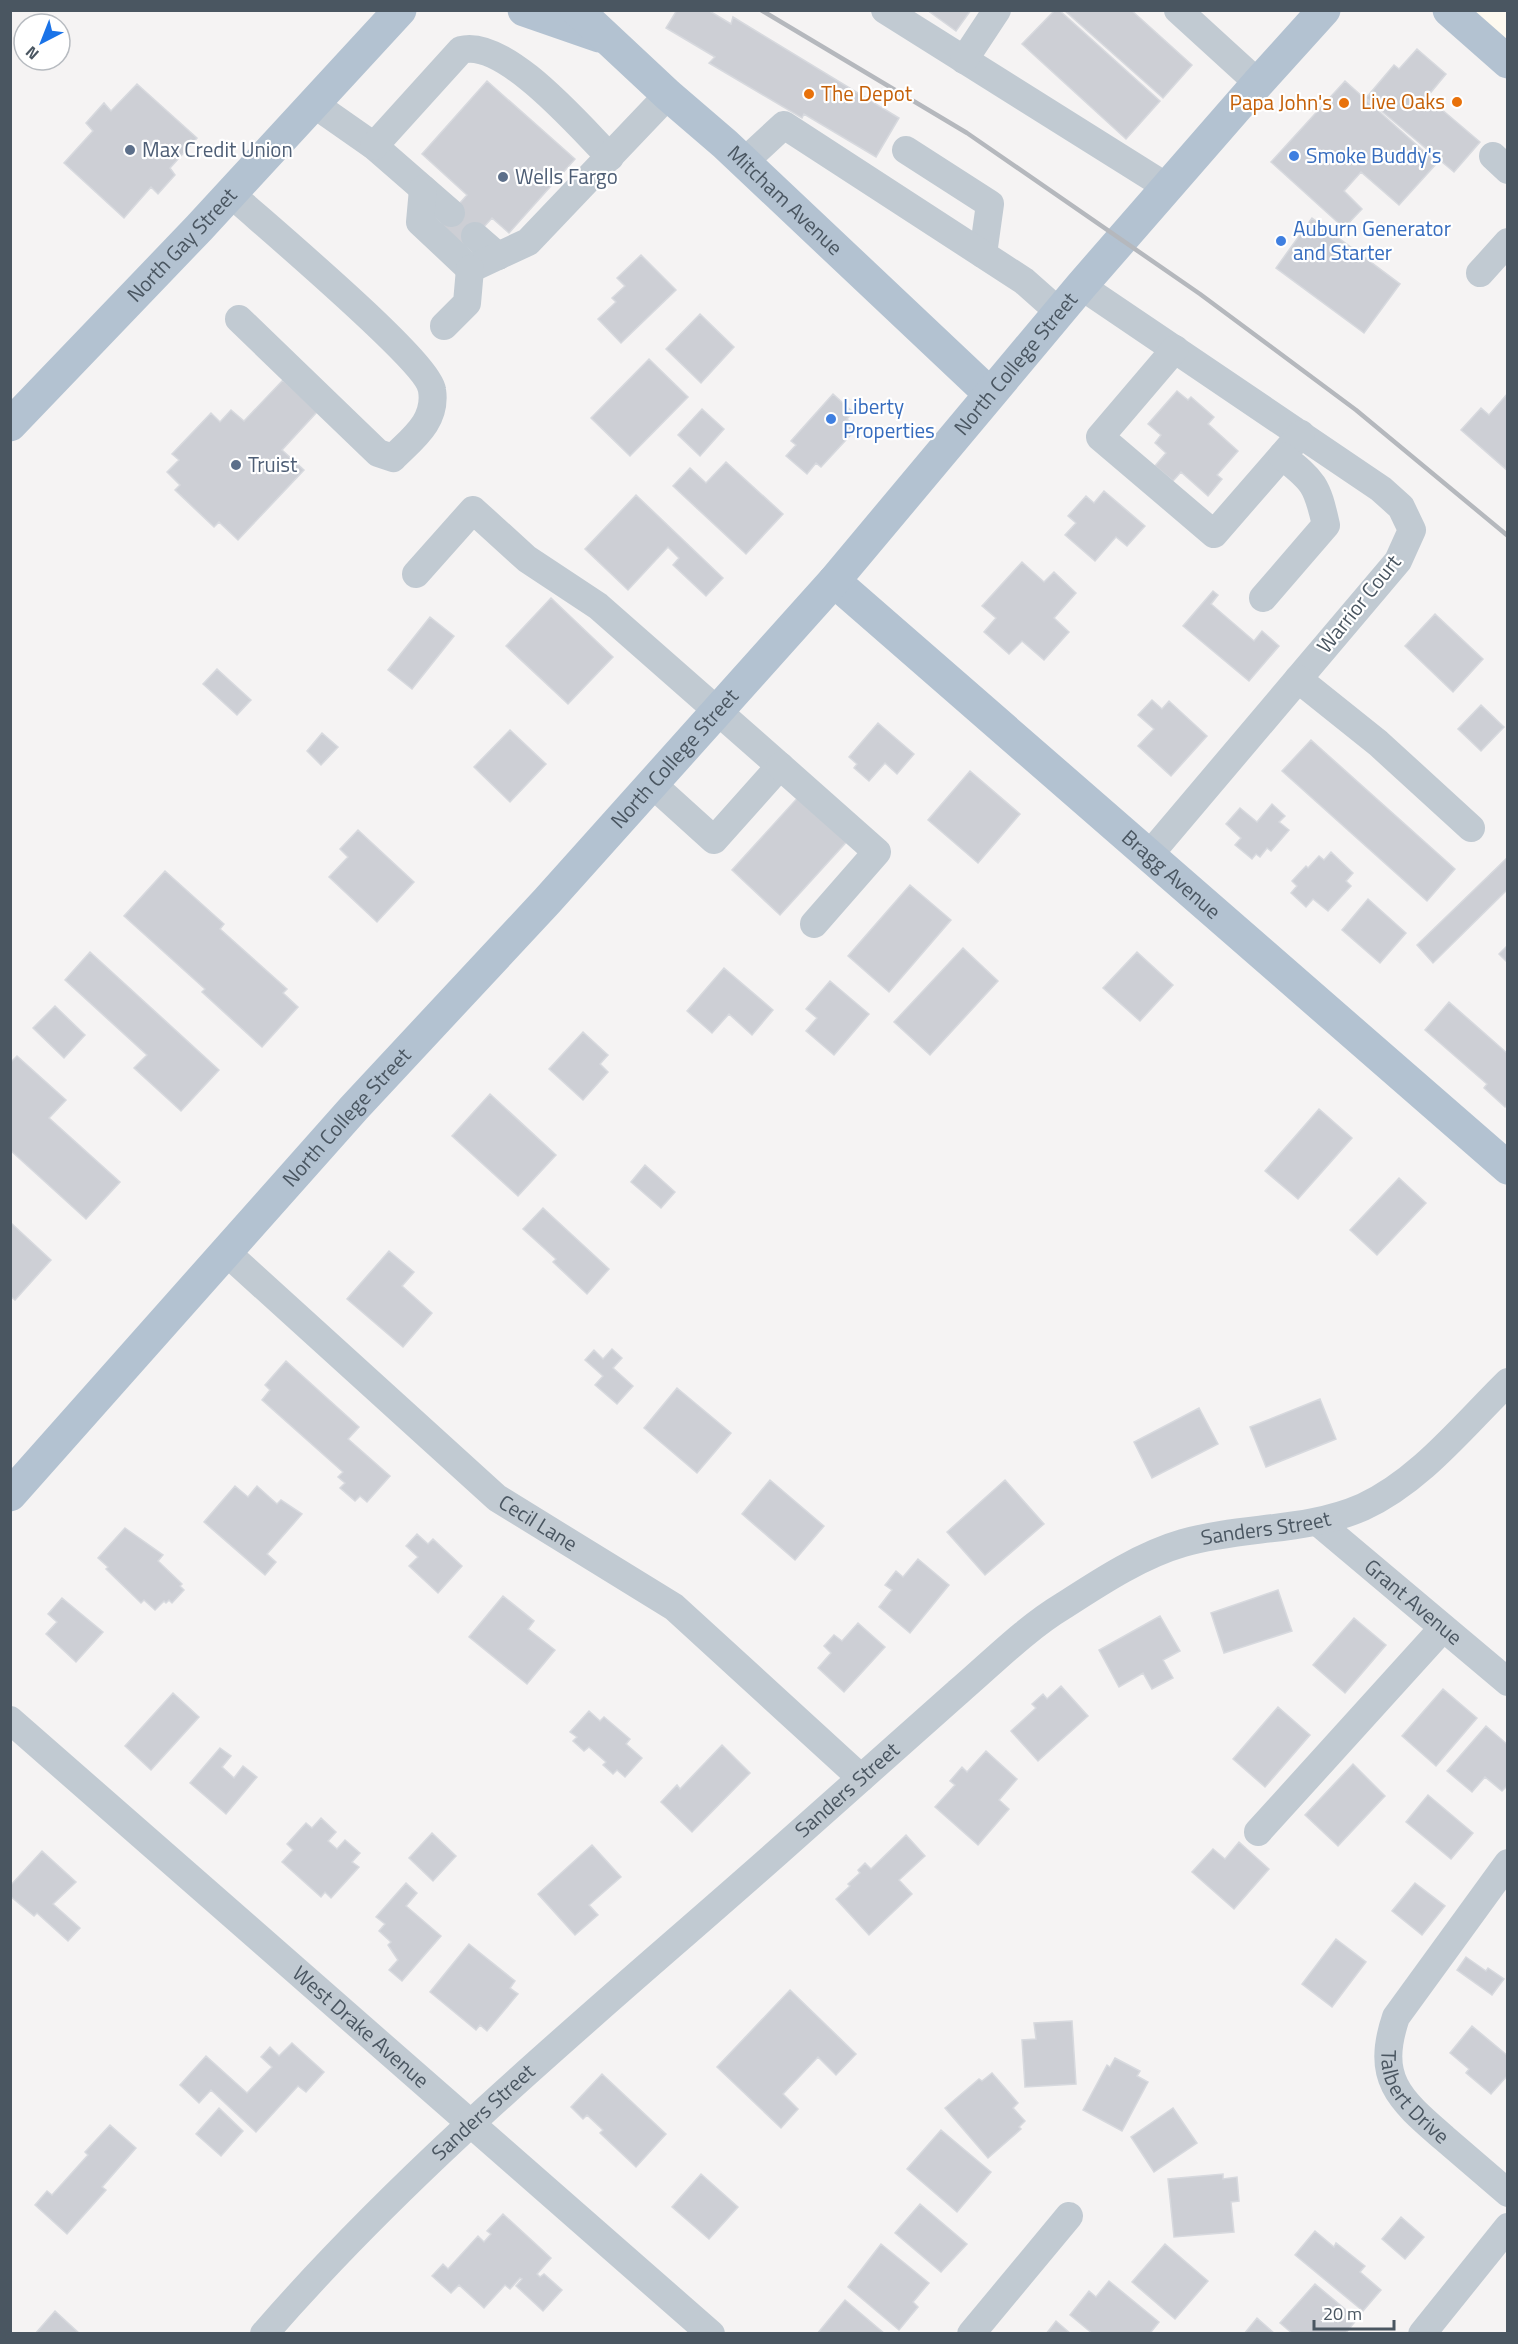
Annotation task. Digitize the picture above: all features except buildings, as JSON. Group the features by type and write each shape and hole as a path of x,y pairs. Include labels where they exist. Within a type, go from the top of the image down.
{"main road":[{"path":"396,16 424,10"},
{"path":"524,10 611,41"},
{"name":"Mitcham Avenue","path":"577,10 744,162 990,394"},
{"name":"North College Street","path":"10,1495 354,1108 547,901 834,581 1081,286 1324,10"},
{"path":"1449,10 1508,62"},
{"name":"North Gay Street","path":"10,425 231,194 396,16"},
{"name":"Bragg Avenue","path":"834,581 1508,1168"}],"street":[{"path":"885,10 1167,187"},
{"path":"964,60 997,10"},
{"path":"1178,10 1258,83"},
{"path":"374,146 460,50 471,47 499,56 525,74 610,157"},
{"path":"470,269 528,242 668,95"},
{"path":"314,104 374,146 451,213"},
{"path":"744,162 784,125 1032,286 1059,312"},
{"path":"906,150 990,204 983,254"},
{"path":"423,189 420,222 470,269"},
{"path":"231,194 407,352 432,388 433,403 429,421 393,458 378,453 239,319"},
{"path":"476,236 498,256"},
{"path":"1480,273 1508,242"},
{"path":"444,326 466,303 470,269"},
{"name":"Warrior Court","path":"1081,286 1382,489 1401,507 1412,530 1398,561 1150,854"},
{"path":"1175,349 1100,437 1214,534 1301,434"},
{"path":"1263,598 1326,525 1320,495 1314,484 1282,456"},
{"path":"416,574 473,510 527,559 598,606 717,710 877,852 814,924"},
{"path":"1298,679 1378,743 1471,828"},
{"path":"651,783 714,840 780,766"},
{"name":"Cecil Lane","path":"226,1252 497,1498 674,1607 861,1778"},
{"name":"Sanders Street","path":"264,2334 312,2278 472,2124 1014,1643 1058,1608 1125,1568 1181,1543 1247,1530 1319,1523 1366,1506 1414,1475 1508,1382"},
{"name":"Grant Avenue","path":"1319,1523 1508,1682"},
{"path":"1258,1832 1443,1628"},
{"name":"West Drake Avenue","path":"10,1720 711,2334"},
{"name":"Talbert Drive","path":"1508,1863 1396,2017 1388,2041 1388,2066 1394,2085 1408,2107 1508,2193"},
{"path":"971,2334 1069,2216"},
{"path":"1422,2334 1508,2227"}],"shaded area":[{"path":"1448,11 1507,11 1507,63"}],"railway":[{"path":"761,10 967,133 1200,294 1356,410 1508,536"}],"place":[{"name":"The Depot","path":"809,94"},
{"name":"Live Oaks","path":"1457,102"},
{"name":"Papa John's","path":"1344,103"},
{"name":"Max Credit Union","path":"130,150"},
{"name":"Smoke Buddy's","path":"1294,156"},
{"name":"Wells Fargo","path":"503,177"},
{"name":"Auburn Generator and Starter","path":"1281,241"},
{"name":"Liberty Properties","path":"831,419"},
{"name":"Truist","path":"236,465"}]}
